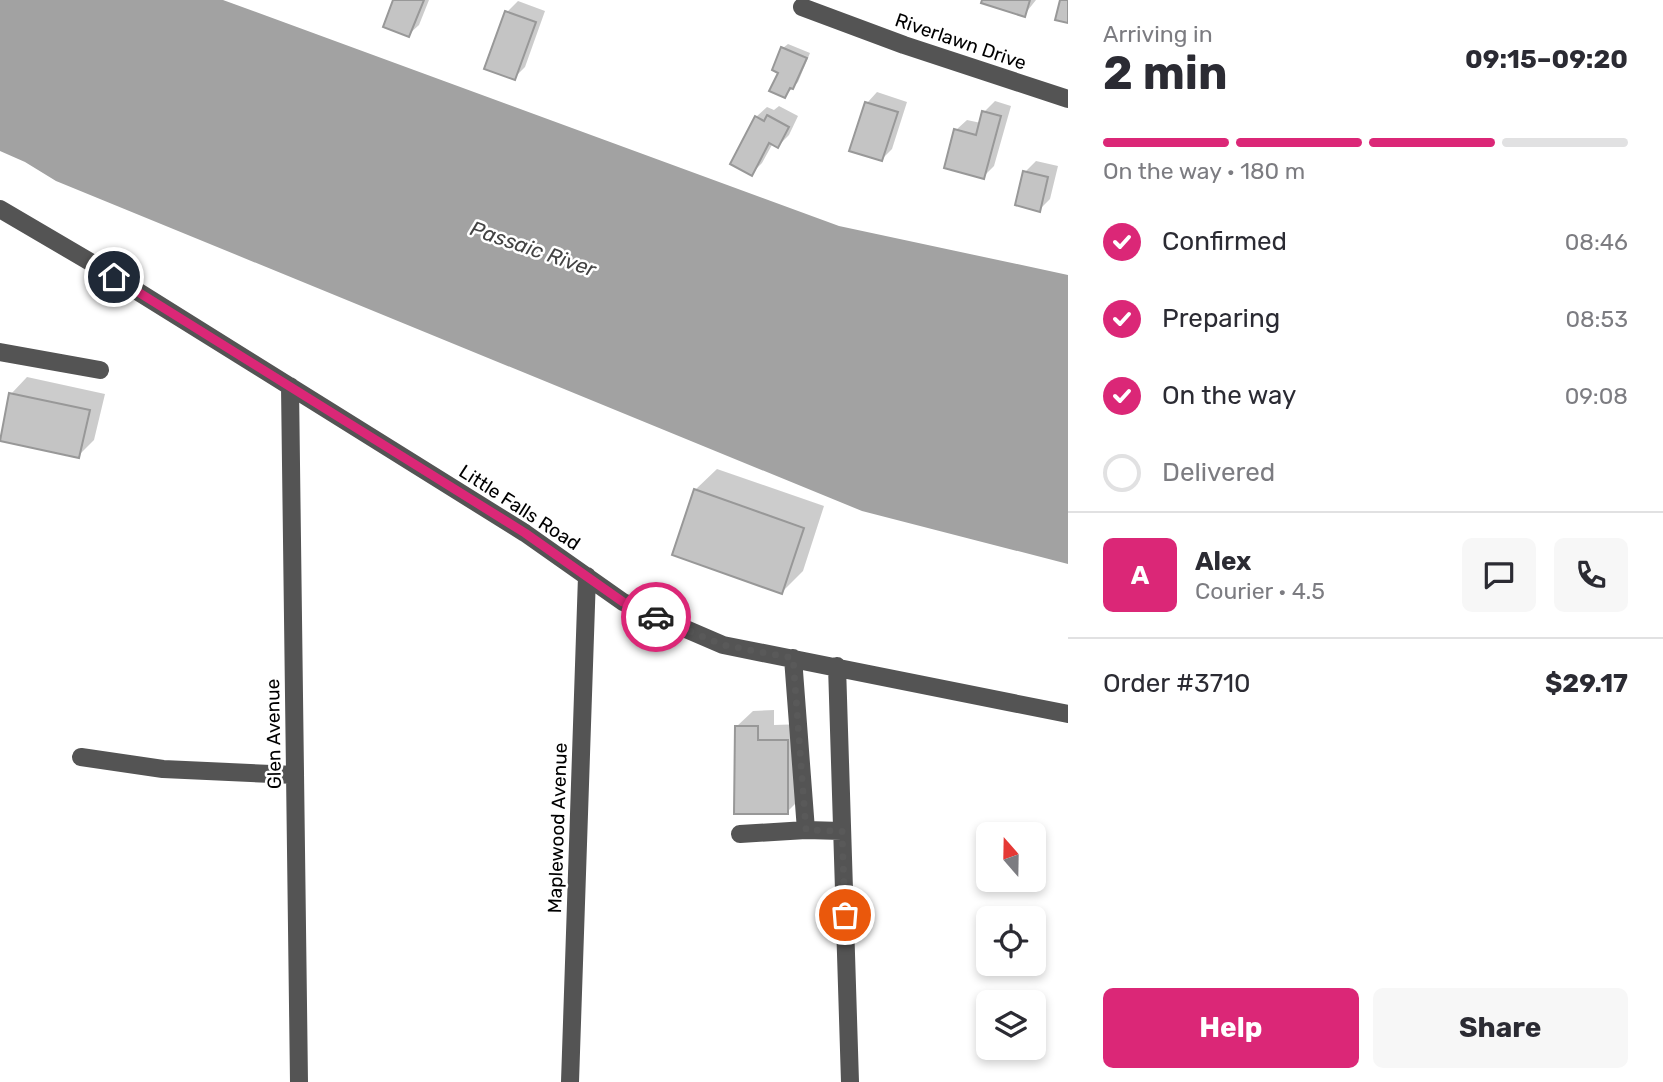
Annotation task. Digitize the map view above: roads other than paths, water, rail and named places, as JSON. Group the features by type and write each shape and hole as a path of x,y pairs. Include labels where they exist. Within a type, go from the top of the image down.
{"street":[{"name":"Riverlawn Drive","path":"802,7 916,50 1068,99"},
{"name":"Little Falls Road","path":"0,209 92,263 525,533 623,602 723,645 1068,714"},
{"path":"0,352 100,370"},
{"name":"Glen Avenue","path":"290,386 299,1082"},
{"name":"Maplewood Avenue","path":"570,1082 587,576"},
{"path":"793,658 806,830"},
{"path":"837,666 850,1082"},
{"path":"81,757 163,769 295,775"},
{"path":"740,834 842,831"}],"water":[{"name":"Passaic River","path":"0,0 223,0 839,226 1068,275 1068,564 862,511 56,181 25,162 0,151"}]}
